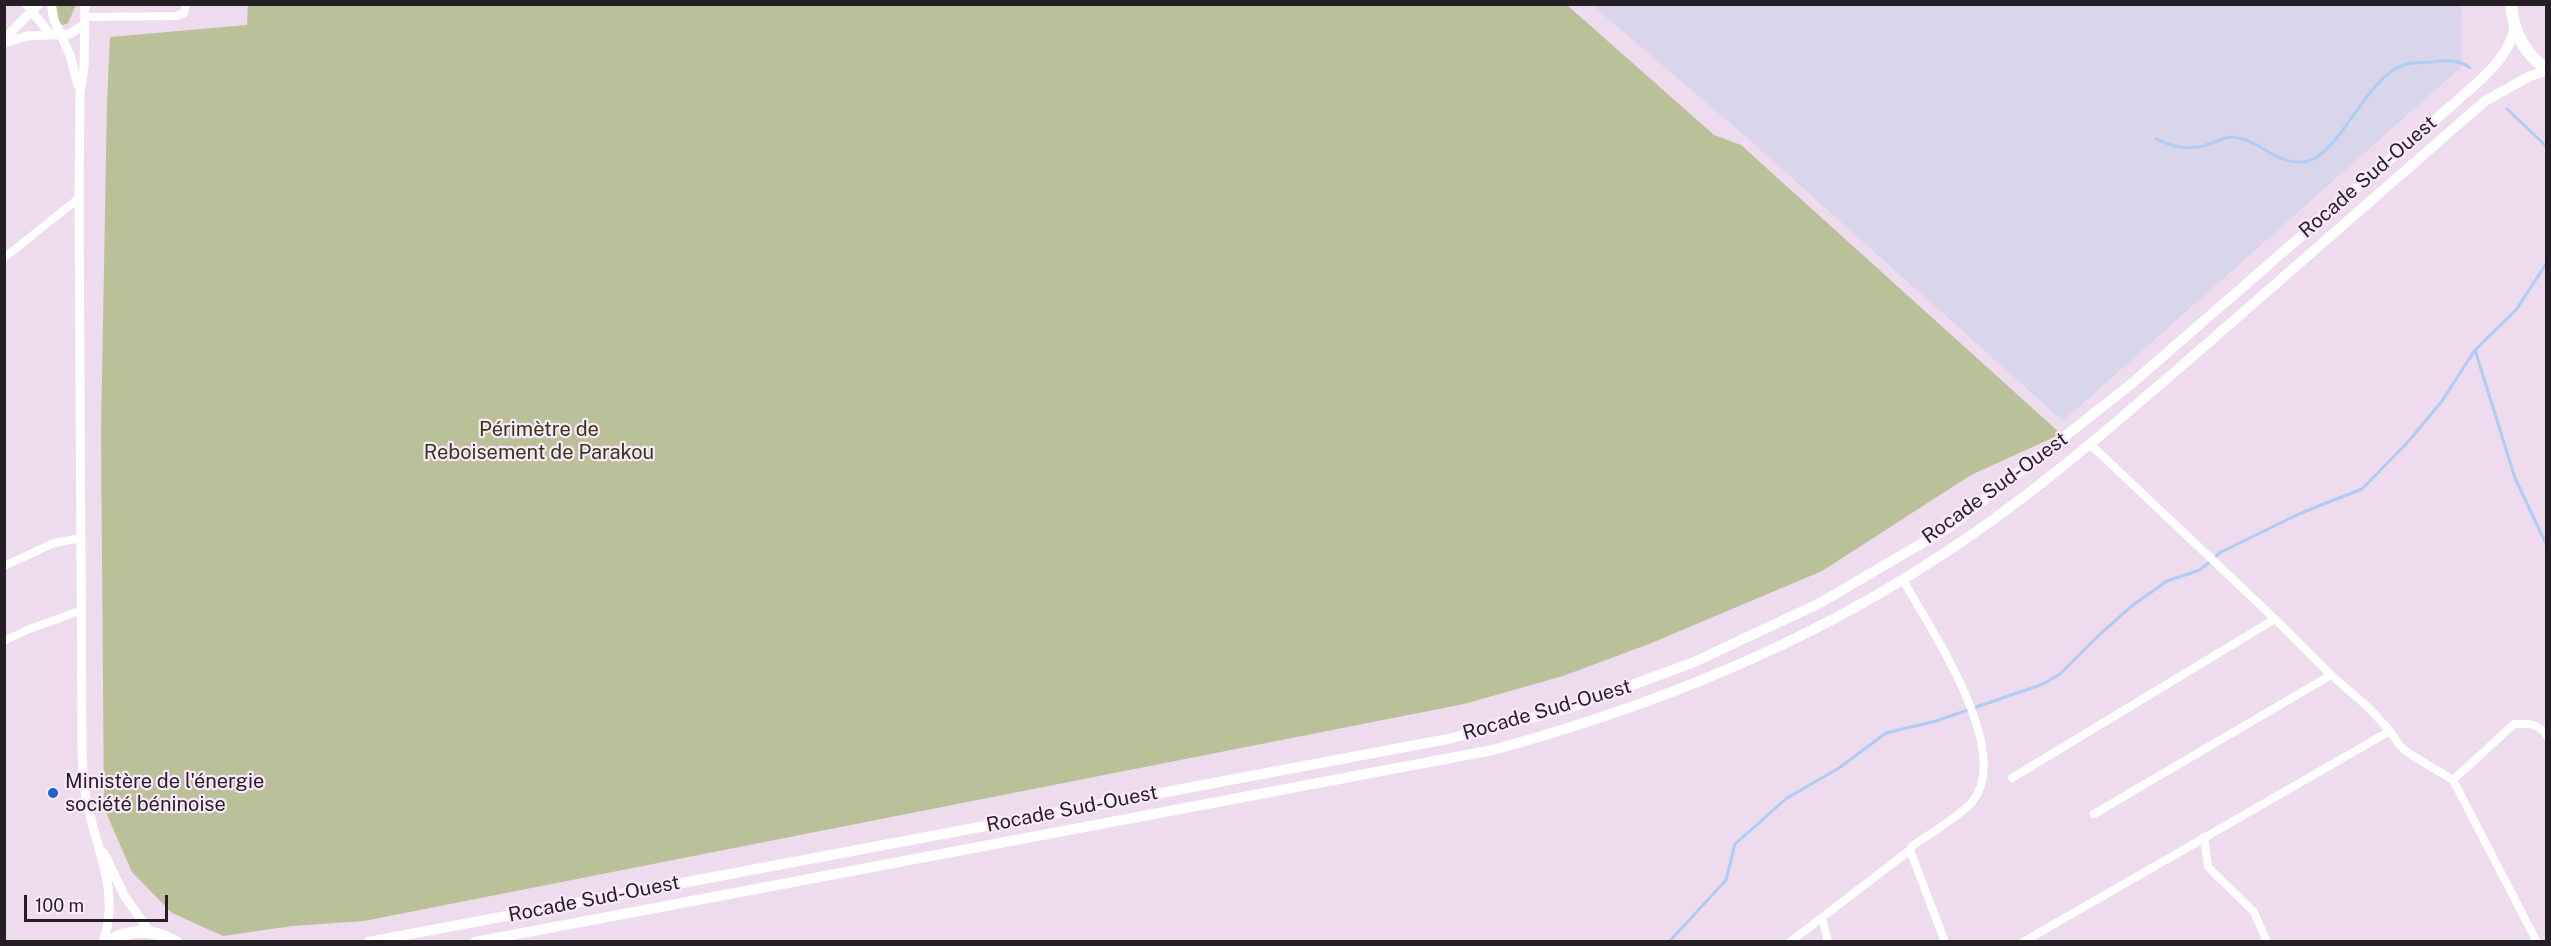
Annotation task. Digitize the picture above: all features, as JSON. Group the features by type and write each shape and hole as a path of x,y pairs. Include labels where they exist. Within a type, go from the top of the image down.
{"main road":[{"path":"2511,4 2515,28 2525,48 2547,70"},
{"name":"Rocade Sud-Ouest","path":"368,942 1448,739 1578,705 1692,663 1820,603 1948,528 1998,490 2130,385 2474,86 2502,58 2515,28"},
{"name":"Rocade Sud-Ouest","path":"475,942 1493,750 1574,728 1680,691 1799,637 1903,580 1967,538 2091,445 2486,101 2530,76 2547,70"},
{"path":"108,942 130,932 150,932 176,942"}],"street":[{"path":"51,4 54,20 75,69 80,93"},
{"path":"85,4 84,67 80,93 79,198 82,763 87,805 109,887 110,920 103,942"},
{"path":"4,41 27,36 75,32 85,20 177,16 184,13 186,4"},
{"path":"4,41 33,7 50,34"},
{"path":"4,258 79,198"},
{"path":"2091,445 2331,675 2369,708 2400,746 2453,780 2537,942"},
{"path":"4,566 54,543 81,538"},
{"path":"1790,942 1911,847 1972,803 1980,785 1983,749 1966,695 1903,580"},
{"path":"4,641 82,610"},
{"path":"2012,778 2275,619"},
{"path":"2094,814 2331,675"},
{"path":"2453,780 2514,724 2526,723 2538,726 2547,735"},
{"path":"2023,942 2390,731"},
{"path":"96,837 125,897 150,932"},
{"path":"2204,837 2208,867 2254,912 2267,942"},
{"path":"1910,850 1945,942"},
{"path":"1822,918 1828,942"}],"shaded area":[{"path":"1592,5 2462,5 2461,67 2063,421 1744,135"}],"green space":[{"path":"56,5 76,5 68,23 63,25 59,22"},
{"name":"Périmètre de Reboisement de Parakou","path":"248,5 1567,5 1714,135 1741,145 2061,434 1971,475 1822,571 1649,644 1563,676 1464,704 364,921 292,926 223,936 172,913 132,872 104,808 101,432 107,102 110,37 247,25"}],"waterway":[{"path":"2156,139 2189,148 2231,137 2251,142 2287,160 2308,161 2320,155 2331,144 2378,83 2391,72 2407,64 2441,61 2457,62 2470,68"},
{"path":"2507,109 2546,146"},
{"path":"1669,942 1726,880 1735,844 1787,798 1839,768 1886,733 1936,721 2043,684 2060,674 2133,605 2167,581 2200,570 2221,552 2301,513 2362,489 2408,442 2442,401 2475,350 2516,310 2546,264"},
{"path":"2475,350 2515,478 2546,544"}],"place":[{"name":"Ministère de l'énergie société béninoise","path":"53,793"}]}
